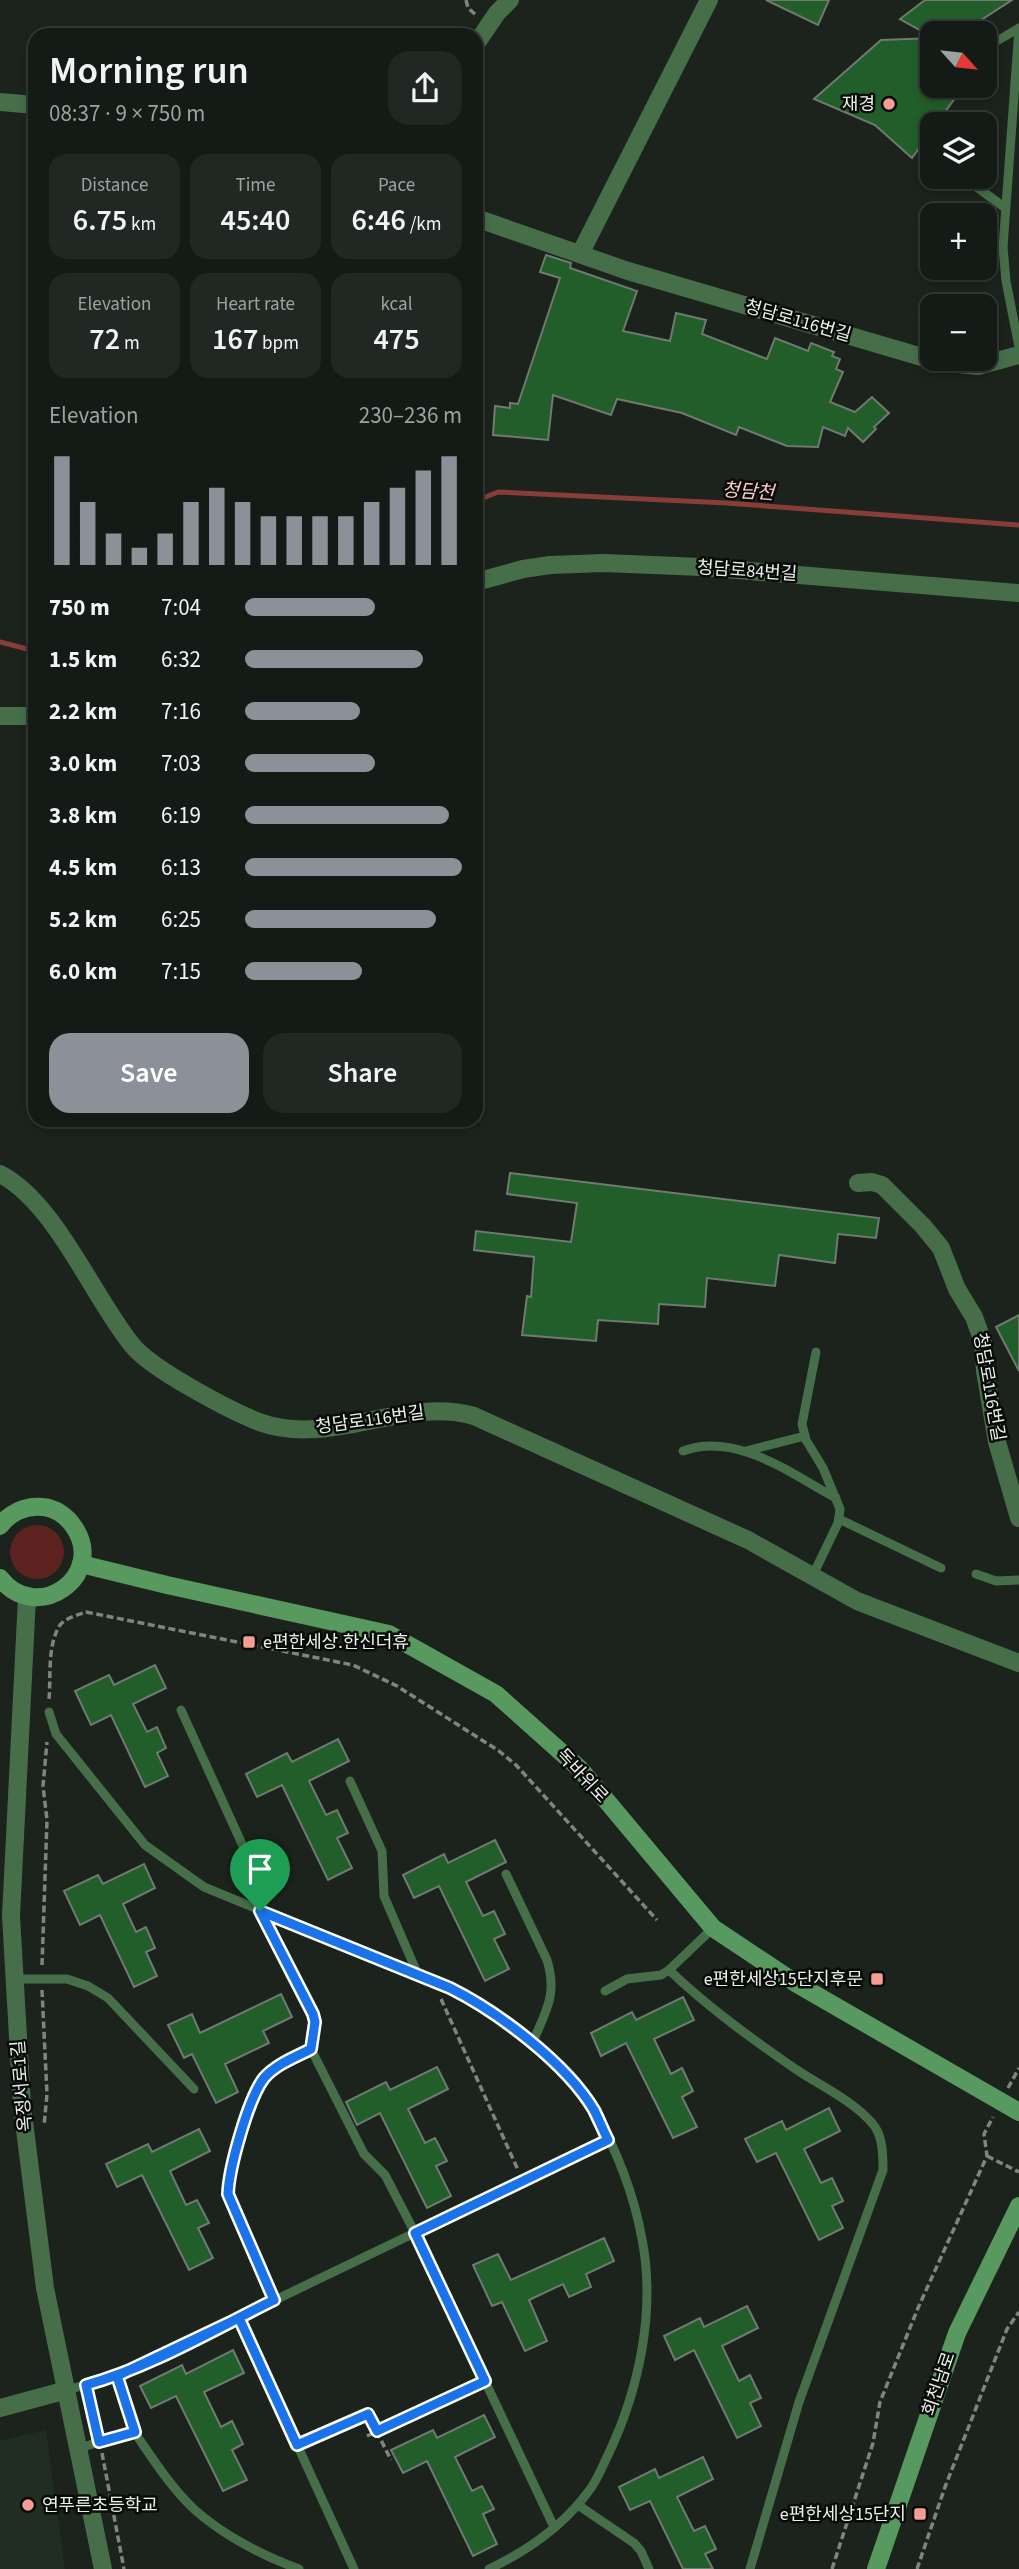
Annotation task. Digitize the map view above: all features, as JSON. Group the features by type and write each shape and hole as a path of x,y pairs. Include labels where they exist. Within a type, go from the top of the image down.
{"main road":[{"path":"0,1527 13,1513 43,1507 58,1512 70,1521 79,1534 82,1549 81,1564 75,1577 54,1595 27,1597 13,1591 0,1578"},
{"name":"독바위로","path":"81,1564 389,1634 496,1694 580,1769 712,1928 797,1984 1019,2112"},
{"name":"회천남로","path":"876,2569 957,2333 1019,2206"}],"street":[{"path":"483,34 510,0"},
{"path":"580,254 709,0"},
{"path":"0,102 28,104"},
{"name":"청담로116번길","path":"483,220 628,271 939,362 978,366 1019,355"},
{"name":"청담로84번길","path":"483,580 537,567 604,563 701,567 1019,593"},
{"path":"0,716 28,716"},
{"name":"청담로116번길","path":"0,1174 21,1188 41,1210 133,1346 166,1373 260,1422 300,1429 347,1425 442,1410 474,1416 748,1540 857,1601 1019,1663"},
{"name":"청담로116번길","path":"858,1183 872,1182 883,1185 941,1248 957,1289 974,1317 983,1342 997,1442 1019,1518"},
{"name":"옥정서로1길","path":"27,1597 11,1916 22,2106 45,2288 103,2569"},
{"path":"0,2408 67,2390"}],"lane":[{"path":"998,41 1019,28"},
{"path":"1019,28 1003,247 1006,281 1019,347"},
{"path":"979,189 1004,207"},
{"path":"812,1577 839,1519 840,1509 820,1461 805,1436 802,1424 816,1352"},
{"path":"746,1451 805,1436"},
{"path":"683,1451 705,1446 746,1451 836,1498"},
{"path":"839,1519 941,1568"},
{"path":"976,1574 996,1581 1019,1580"},
{"path":"181,1710 252,1866 260,1911 313,2014 315,2022 311,2049 364,2154 385,2175 415,2233 554,2527"},
{"path":"49,1712 56,1734 145,1845 187,1877 204,1887 478,2002 532,2044 572,2081 593,2109 634,2201 643,2241 646,2277 644,2330 636,2381 624,2421 594,2483 578,2505 519,2555 489,2569"},
{"path":"350,1781 382,1851 384,1896 418,1975"},
{"path":"506,1874 552,1975 553,1993 532,2044"},
{"path":"605,1990 626,1979 661,1975 712,1928"},
{"path":"669,1970 704,2003 744,2034 874,2124 883,2153 883,2169 799,2402 750,2569"},
{"path":"15,1979 67,1979 88,1986 108,1998 194,2089"},
{"path":"274,2300 228,2194 229,2178 256,2091 274,2069 311,2049"},
{"path":"67,2390 117,2376 608,2140"},
{"path":"239,2318 354,2569"},
{"path":"117,2376 135,2432 169,2481 195,2510 227,2533 299,2569"},
{"path":"78,2448 135,2432"},
{"path":"578,2505 634,2543 649,2569"}],"path":[{"path":"42,1931 47,1819 43,1786 52,1647 60,1625 69,1618 86,1612 353,1665 397,1686 508,1758 538,1787 657,1920"},
{"path":"432,1981 523,2181"},
{"path":"42,2019 47,2094 44,2124"},
{"path":"832,2569 873,2443 880,2402 918,2308 988,2156 984,2134"},
{"path":"988,2156 1019,2172"},
{"path":"917,2569 959,2450 1007,2329 1019,2312"},
{"path":"367,2436 485,2381"},
{"path":"86,2385 124,2569"},
{"path":"297,2445 368,2414 391,2460"}],"shaded area":[{"path":"37,1525 56,1533 64,1552 56,1571 37,1579 18,1571 10,1552 18,1533"},
{"name":"연푸른초등학교","path":"46,2430 65,2569 0,2569 0,2441"}],"building":[{"path":"766,0 829,0 818,25"},
{"path":"925,0 1012,0 980,21 920,21 920,30 900,19"},
{"name":"재경","path":"920,38 920,98 955,98 945,112 920,112 920,147 912,158 875,125 814,99 881,40"},
{"path":"546,255 571,263 570,268 637,291 623,331 670,341 676,313 706,320 702,334 767,359 775,338 808,351 811,343 834,352 832,356 840,359 836,369 843,372 830,402 855,412 872,397 889,413 863,442 848,428 845,436 823,427 818,447 787,446 739,427 736,435 682,413 617,399 611,415 553,395 548,440 493,435 495,406 510,408 510,403 518,404 560,278 540,272"},
{"path":"510,1173 879,1218 876,1238 838,1234 835,1263 779,1255 775,1286 707,1278 705,1307 659,1304 658,1324 598,1320 596,1341 522,1335 527,1296 531,1297 534,1257 474,1250 476,1231 571,1242 577,1203 507,1194"},
{"path":"1019,1315 1019,1371 996,1327"},
{"path":"155,1665 166,1688 133,1704 147,1732 157,1727 166,1748 157,1753 168,1776 145,1787 111,1715 91,1725 75,1691 109,1675 114,1685"},
{"path":"338,1739 349,1761 309,1781 326,1815 337,1810 348,1833 337,1838 352,1868 328,1880 282,1785 257,1797 246,1774 287,1753 292,1762"},
{"path":"495,1840 506,1862 466,1882 483,1916 494,1911 505,1934 494,1939 509,1969 485,1981 439,1886 414,1898 403,1875 444,1854 448,1863"},
{"path":"144,1864 155,1888 123,1904 136,1932 146,1927 155,1948 146,1952 157,1976 134,1987 100,1915 80,1925 64,1891 98,1875 103,1884"},
{"path":"281,1994 292,2017 263,2031 269,2043 225,2064 238,2092 216,2103 192,2054 184,2058 168,2025 192,2014 200,2033"},
{"path":"683,1997 694,2020 654,2039 671,2074 682,2068 693,2091 682,2097 697,2127 673,2138 626,2043 601,2056 591,2033 632,2012 636,2020"},
{"path":"437,2067 448,2089 408,2109 425,2143 435,2138 447,2161 436,2166 451,2196 427,2208 380,2113 357,2125 346,2102 386,2082 390,2090"},
{"path":"829,2108 840,2131 804,2149 821,2183 832,2178 843,2201 832,2206 843,2228 819,2240 776,2153 757,2162 745,2139 782,2121 786,2130"},
{"path":"199,2129 210,2151 170,2171 186,2205 197,2200 209,2223 198,2228 213,2258 189,2270 142,2175 117,2187 106,2164 148,2144 152,2152"},
{"path":"604,2238 614,2261 586,2274 591,2287 569,2297 563,2284 529,2300 547,2341 525,2351 502,2302 492,2306 473,2265 498,2254 511,2280"},
{"path":"747,2306 758,2328 722,2346 739,2381 750,2375 761,2398 750,2403 761,2426 737,2438 694,2350 675,2360 664,2336 700,2318 704,2327"},
{"path":"233,2350 244,2373 204,2392 221,2427 232,2421 243,2444 232,2450 247,2480 223,2491 176,2396 151,2408 140,2386 182,2365 186,2374"},
{"path":"484,2415 495,2437 455,2457 472,2491 482,2486 494,2509 483,2514 497,2544 473,2556 427,2461 403,2473 391,2450 433,2430 437,2438"},
{"path":"703,2457 713,2479 677,2497 694,2531 705,2526 716,2549 705,2554 713,2569 683,2569 650,2501 630,2510 619,2487 655,2469 659,2478"}],"waterway":[{"name":"청담천","path":"483,498 498,492 726,503 1019,525"},
{"name":"청담천","path":"0,642 28,649"}],"place":[{"name":"재경","path":"889,104"},
{"name":"e편한세상.한신더휴","path":"249,1642"},
{"name":"e편한세상15단지후문","path":"877,1979"},
{"name":"연푸른초등학교","path":"28,2505"},
{"name":"e편한세상15단지","path":"920,2514"}],"route":[{"path":"260,1911 315,2022 311,2049 274,2069 256,2091 229,2178 228,2194 274,2300 117,2376 86,2385 99,2442 135,2432 117,2376 239,2318 297,2445 368,2414 377,2431 485,2381 415,2233 608,2140 593,2109 572,2081 548,2057 478,2002 450,1988 260,1911"}]}
